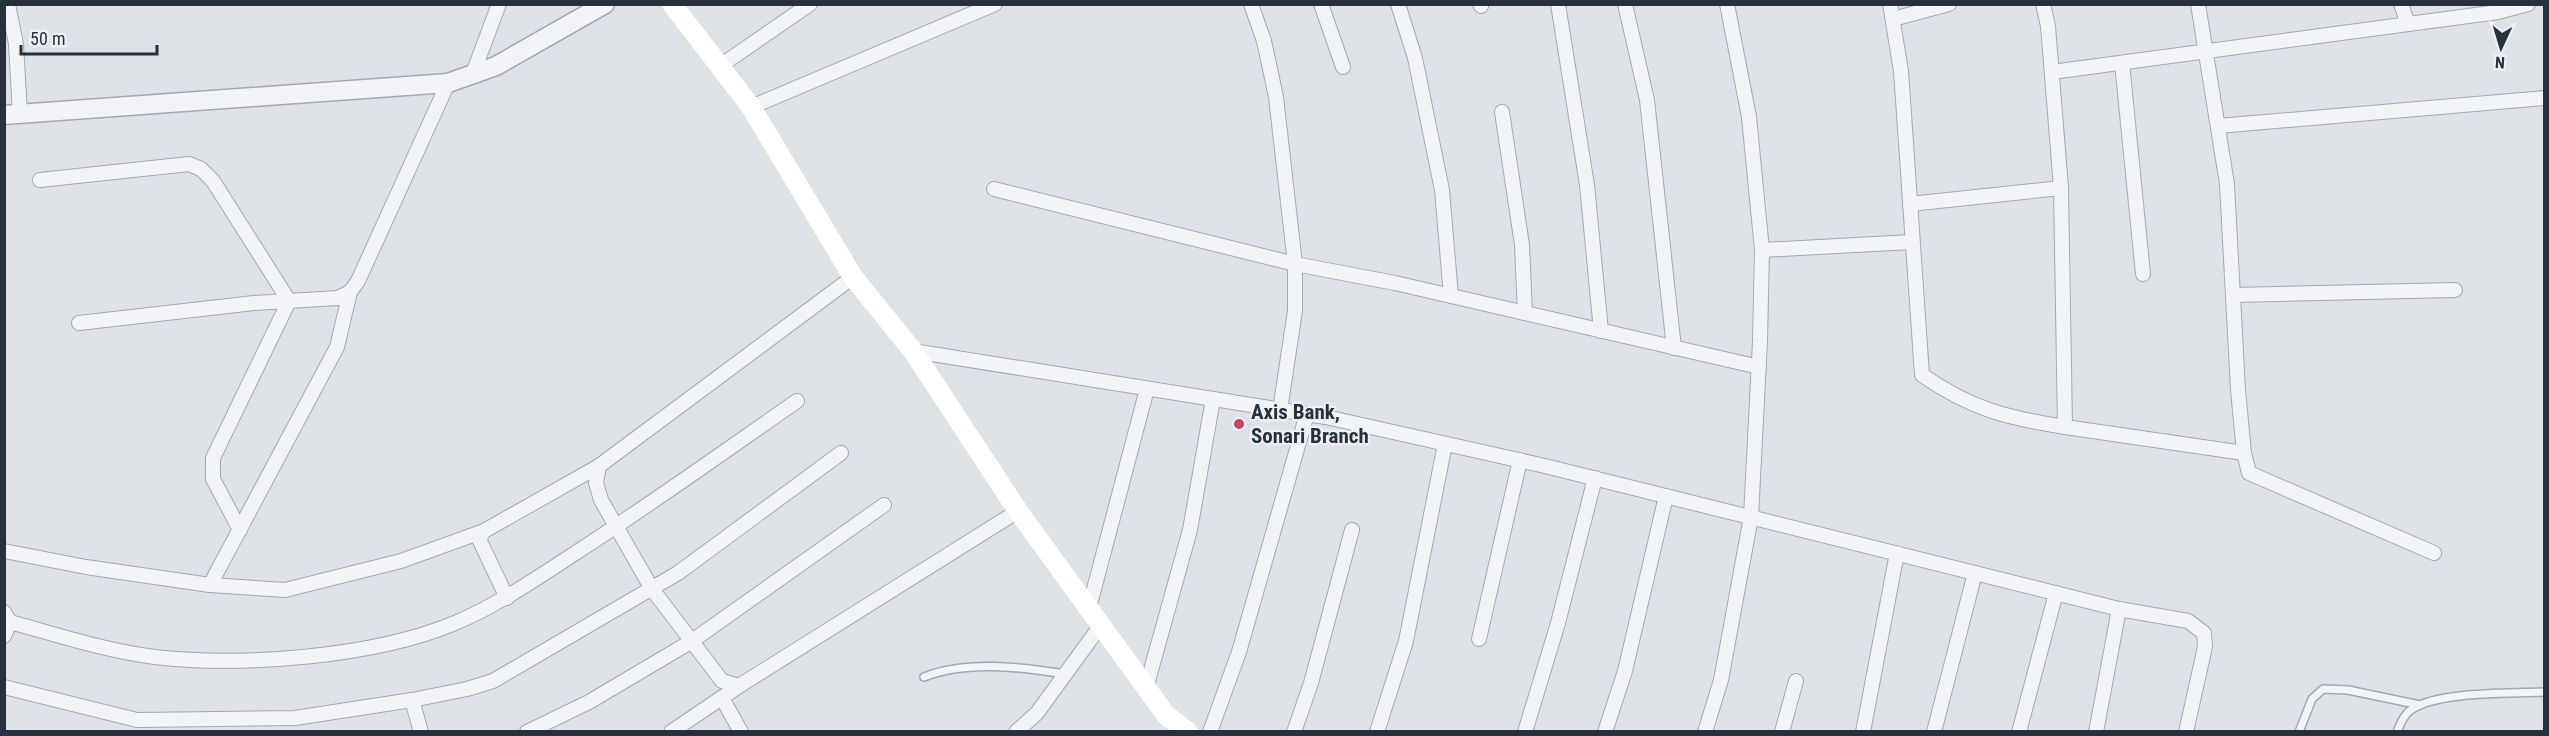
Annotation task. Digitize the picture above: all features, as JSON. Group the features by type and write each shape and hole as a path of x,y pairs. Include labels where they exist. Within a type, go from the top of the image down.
{"main road":[{"path":"672,4 751,107 853,277 913,351 1018,511 1166,715 1188,732"}],"street":[{"path":"8,4 16,44 12,115 448,83 496,66 605,4"},
{"path":"472,76 499,4"},
{"path":"720,66 810,4"},
{"path":"1251,4 1264,41 1276,97 1295,264 1295,311 1280,410"},
{"path":"1320,4 1343,67"},
{"path":"1398,4 1415,58 1442,190 1451,296"},
{"path":"1558,4 1587,185 1601,331"},
{"path":"1625,4 1647,100 1674,348"},
{"path":"1705,732 1721,680 1752,517 1759,367 1762,250 1749,117 1727,4"},
{"path":"1890,4 1901,71 1922,375 1949,394 1981,409 2016,419 2244,453"},
{"path":"1893,19 1949,4"},
{"path":"2043,4 2048,26 2061,188 2065,427"},
{"path":"2198,4 2227,184 2244,453 2249,473 2434,553"},
{"path":"2401,4 2408,24"},
{"path":"2052,72 2498,12 2528,4"},
{"path":"751,107 993,5"},
{"path":"2122,63 2143,274"},
{"path":"210,585 337,347 350,292 363,271 448,83"},
{"path":"2218,126 2544,98"},
{"path":"1502,112 1522,245 1525,313"},
{"path":"40,180 189,164 201,169 213,181 289,301"},
{"path":"1910,204 2061,188"},
{"path":"994,189 1295,264 1451,296 1759,367"},
{"path":"1762,250 1912,242"},
{"path":"4,551 86,567 210,585 285,590 401,561 484,531 599,466 853,277"},
{"path":"2233,295 2455,290"},
{"path":"79,323 338,298 350,292"},
{"path":"240,530 213,479 213,458 289,301"},
{"path":"913,351 1307,414 1595,478 2119,609 2188,621 2204,633 2205,647 2186,732"},
{"path":"1089,608 1147,389"},
{"path":"1146,688 1190,530 1213,399"},
{"path":"4,636 7,617 102,648 155,657 224,661 324,654 409,640 456,623 507,598 616,526 797,400"},
{"path":"1210,732 1239,652 1307,414"},
{"path":"1377,732 1406,641 1445,444"},
{"path":"4,687 137,720 268,725 295,718 467,689 493,681 652,589 841,453"},
{"path":"1479,639 1520,460"},
{"path":"599,466 596,483 601,500 652,589 722,681 739,686"},
{"path":"1525,732 1557,623 1595,478"},
{"path":"1605,732 1625,670 1666,496"},
{"path":"527,732 589,702 692,641 884,505"},
{"path":"671,732 739,686 1018,511"},
{"path":"1294,732 1311,683 1352,530"},
{"path":"484,531 479,539 482,548 507,598"},
{"path":"1863,732 1897,553"},
{"path":"1934,732 1975,573"},
{"path":"2019,732 2056,593"},
{"path":"2096,732 2119,609"},
{"path":"1016,732 1037,712 1101,626"},
{"path":"1782,732 1796,681"},
{"path":"722,698 741,732"},
{"path":"412,700 421,732"}],"lane":[{"path":"924,677 942,670 1022,667 1065,674"},
{"path":"2299,732 2312,699 2323,689 2348,690 2420,705"},
{"path":"2397,732 2402,720 2410,710 2426,702 2463,697 2544,692"}],"place":[{"name":"Axis Bank, Sonari Branch","path":"1239,424"}]}
